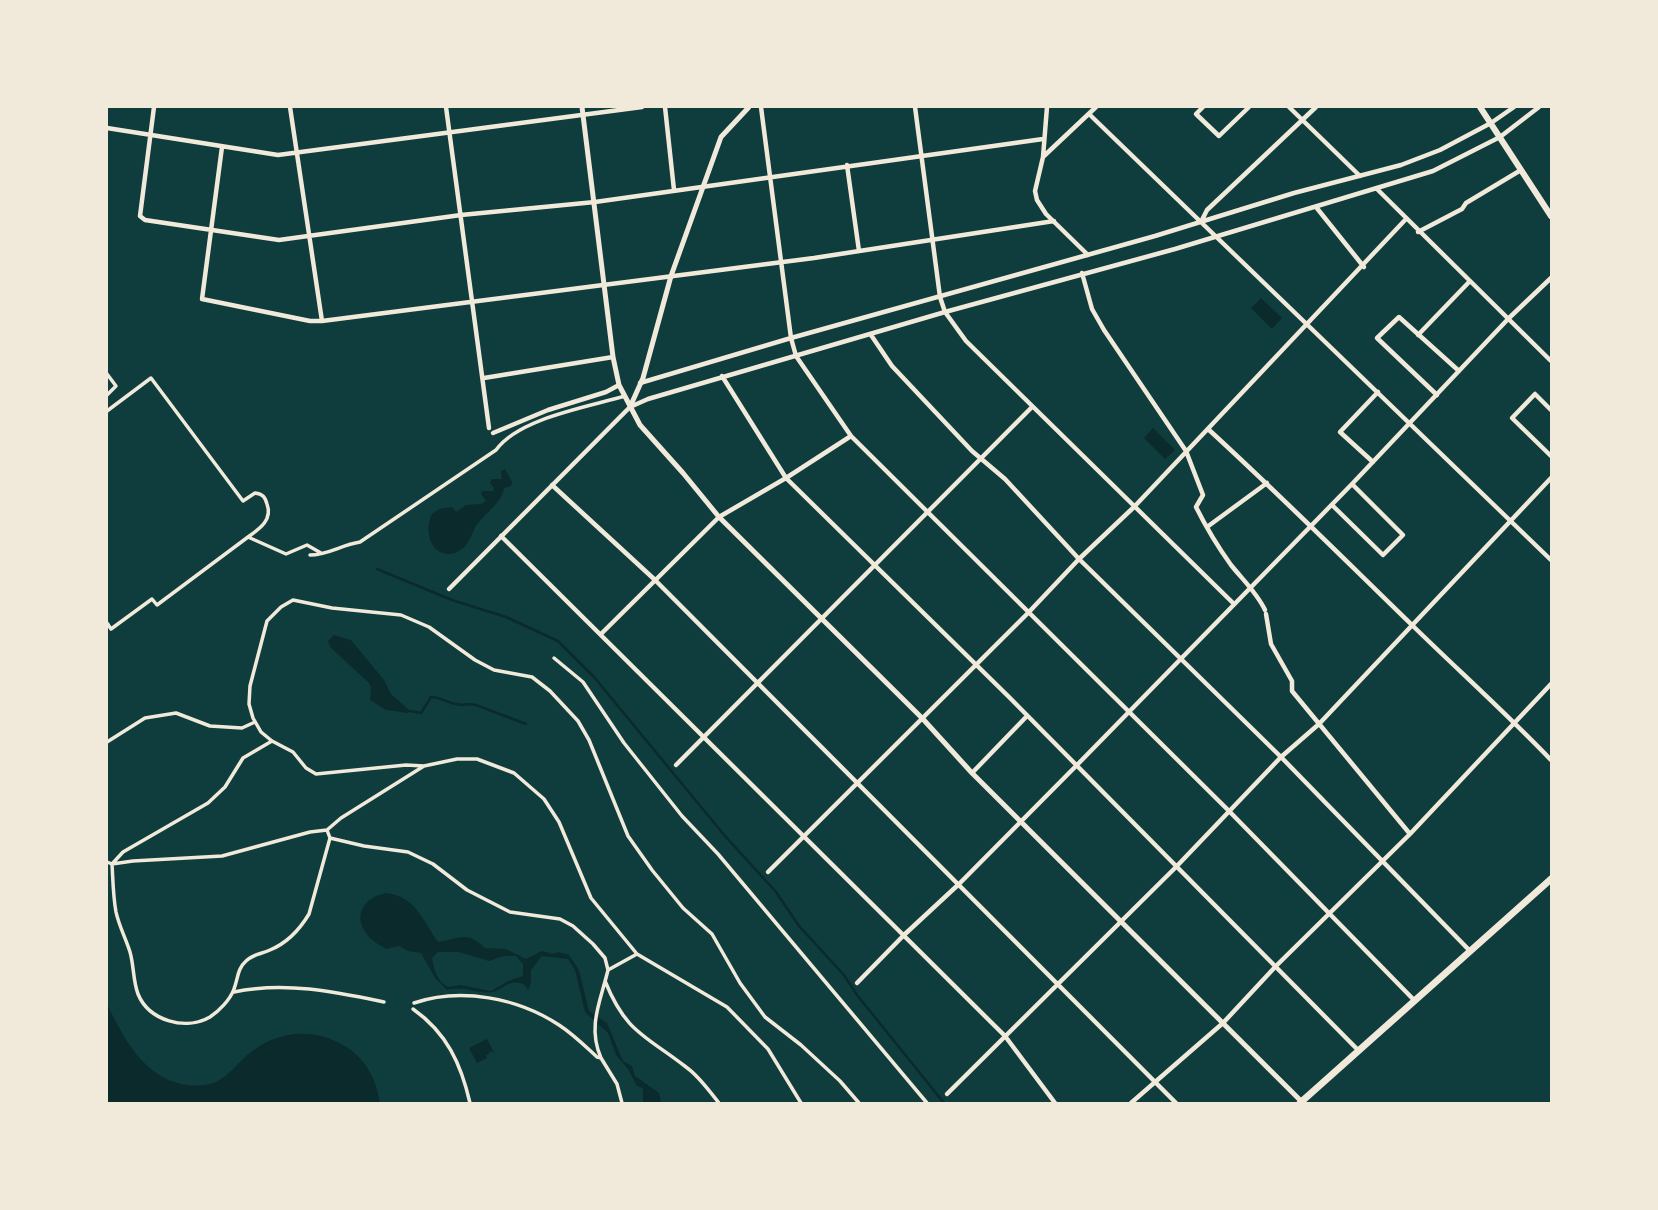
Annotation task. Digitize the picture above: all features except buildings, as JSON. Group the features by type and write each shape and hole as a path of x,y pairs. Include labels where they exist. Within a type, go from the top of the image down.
{"main road":[{"path":"1480,107 1551,216"},
{"path":"1301,1103 1551,879"}],"street":[{"path":"154,107 140,216 145,220 279,240 461,215 594,202 1043,139"},
{"path":"290,107 323,321"},
{"path":"446,107 489,428"},
{"path":"582,107 613,357 619,385 640,425 719,517 922,718 972,773 1301,1103"},
{"path":"107,128 278,155 642,107"},
{"path":"665,107 674,190"},
{"path":"630,407 640,383 671,276 721,137 749,107"},
{"path":"761,107 791,338 796,356 851,436 1229,811 1415,1001"},
{"path":"915,107 940,297 945,312 966,341 1233,603"},
{"path":"1047,107 1043,157 1035,191 1037,200 1089,255"},
{"path":"1043,157 1096,107"},
{"path":"1203,107 1196,114 1219,136 1249,107"},
{"path":"1289,107 1360,177"},
{"path":"1201,222 1207,210 1316,107"},
{"path":"640,383 1089,255 1294,193 1401,166 1440,150 1491,123 1514,107"},
{"path":"449,589 630,407 648,399 945,312 1216,237 1433,171 1500,137 1539,107"},
{"path":"1089,114 1551,559"},
{"path":"222,147 202,299 310,321 605,286 1054,221"},
{"path":"847,165 859,251"},
{"path":"1418,232 1462,209 1466,203 1521,170"},
{"path":"1377,189 1551,361"},
{"path":"1315,207 1364,267"},
{"path":"768,872 1134,507 1364,267 1406,219"},
{"path":"1082,273 1092,309 1104,330 1186,451 1203,495 1196,508 1229,562 1265,612 1271,644 1292,681 1292,691 1410,834"},
{"path":"857,984 1076,766 1332,505 1509,318 1551,278"},
{"path":"1418,335 1471,281"},
{"path":"1437,395 1377,338 1399,317 1459,371"},
{"path":"871,335 892,366 980,460 1005,480 1079,559 1281,757 1470,951"},
{"path":"484,378 613,357"},
{"path":"107,374 116,386 107,395"},
{"path":"722,376 786,478 975,664 1359,1051"},
{"path":"107,411 151,378 243,502 257,493 265,498 269,509 262,526 157,605 152,599 111,629 107,623"},
{"path":"493,433 619,385"},
{"path":"1373,462 1340,432 1378,392"},
{"path":"1551,410 1535,394 1512,418 1551,456"},
{"path":"310,555 323,555 341,545 360,542 496,450 501,442 519,431 552,417 625,396"},
{"path":"676,765 1032,407"},
{"path":"1208,429 1267,483 1551,760"},
{"path":"601,634 719,517 851,436"},
{"path":"947,1094 1176,867 1281,757 1319,724 1551,478"},
{"path":"1207,527 1267,483"},
{"path":"1332,505 1383,555 1403,535 1352,484"},
{"path":"552,485 654,579 1176,1103"},
{"path":"501,536 1005,1036 1055,1103"},
{"path":"248,537 284,553 292,553 307,545 323,555"},
{"path":"801,1103 758,1036 727,1007 637,954 591,898 553,811 535,789 514,773 477,759 457,759 424,766 406,765 316,774 306,768 293,752 272,741 255,722 249,705 249,691 267,621 293,600 332,608 401,615 429,627 475,660 494,670 532,677 551,691 578,721 603,772 628,836 659,879 683,908 712,934 740,984 765,1017 841,1081 859,1103"},
{"path":"554,657 583,682 624,743 682,816 718,854 928,1103"},
{"path":"1130,1103 1223,1023 1276,966 1410,834 1551,684"},
{"path":"107,742 145,718 176,713 211,726 242,728 255,722"},
{"path":"972,773 1027,716"},
{"path":"272,741 243,758 229,782 211,800 123,852 112,864 117,914 131,955 138,993 146,1007 164,1020 177,1023 194,1023 219,1010 234,992 237,974 244,962 285,941 305,920 312,908 330,838 327,830"},
{"path":"107,862 112,864 222,856 310,832 327,830 341,818 424,766"},
{"path":"330,838 408,852 433,864 467,890 510,912 560,919 573,926 593,944 605,958 608,970 597,1010 597,1047 617,1084 622,1103"},
{"path":"608,970 637,954"},
{"path":"605,981 614,1002 629,1025 689,1069 719,1103"},
{"path":"234,992 247,989 309,989 384,1002"},
{"path":"414,1003 428,998 454,995 484,997 511,1003 561,1026 601,1058"},
{"path":"413,1009 428,1020 446,1040 458,1064 470,1103"}],"water":[{"path":"1261,298 1282,318 1272,329 1251,308"},
{"path":"1153,428 1175,450 1165,459 1144,438"},
{"path":"505,469 512,482 511,486 504,488 501,498 476,526 466,546 449,554 436,549 428,529 432,514 439,509 452,507 456,512 466,505 486,501 482,491 493,491 490,483 492,479 502,479 501,471"},
{"path":"334,635 351,640 384,680 391,694 410,711 408,713 386,710 370,700 371,687 368,682 330,647 328,641"},
{"path":"380,894 397,895 405,899 423,918 438,942 468,937 485,948 506,949 526,959 542,951 569,955 579,970 589,1011 607,1023 623,1061 632,1066 635,1076 659,1093 661,1103 643,1103 643,1088 637,1086 616,1055 608,1033 585,1012 575,970 568,959 542,956 531,970 528,990 523,984 516,982 493,992 447,990 435,978 421,953 399,946 386,949 366,933 361,923 362,910","holes":["438,952 459,952 489,961 503,956 516,956 523,964 523,976 491,991 460,985 448,987 437,975 432,958"]},
{"path":"107,1004 137,1055 147,1066 171,1081 194,1086 214,1083 269,1041 294,1034 307,1034 333,1040 359,1057 373,1078 380,1103 107,1103"},
{"path":"487,1039 495,1054 492,1051 486,1055 487,1058 477,1063 469,1048"}],"waterway":[{"path":"377,569 452,600 506,617 558,641 594,677 725,836 776,892 799,926 844,975 944,1103"},
{"path":"410,711 421,713 431,697 435,697 459,705 476,705 526,724"}]}
